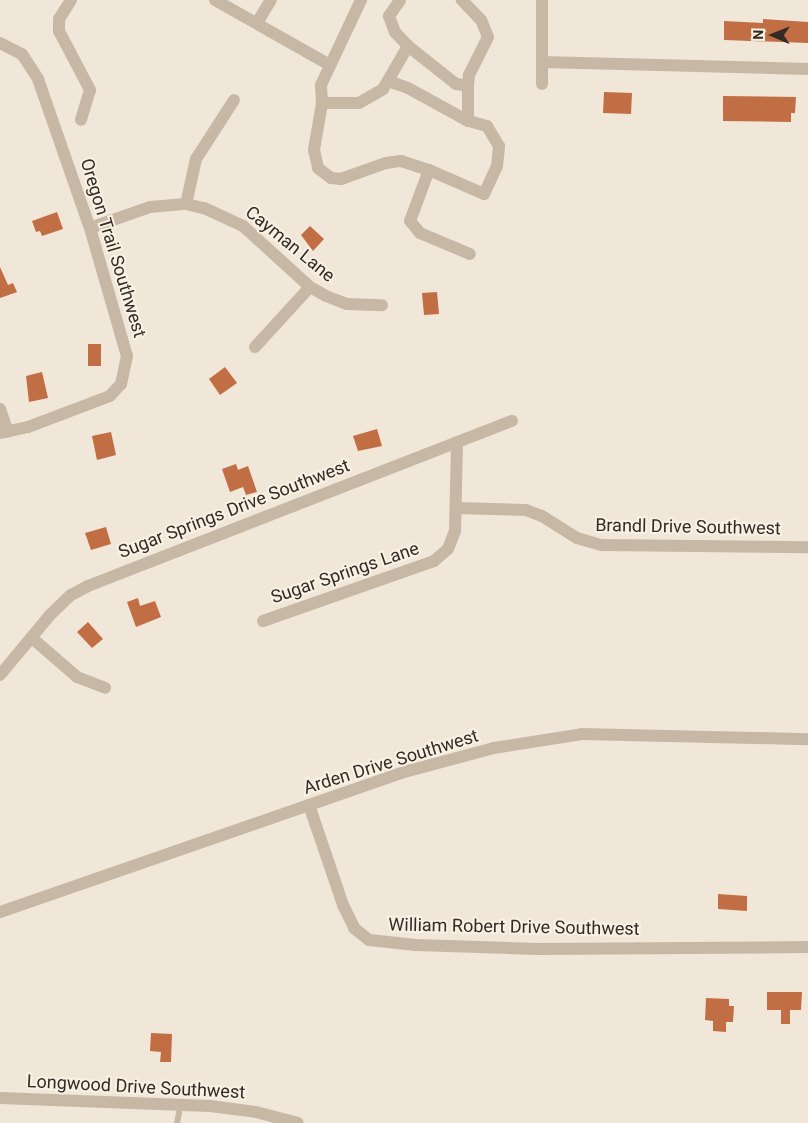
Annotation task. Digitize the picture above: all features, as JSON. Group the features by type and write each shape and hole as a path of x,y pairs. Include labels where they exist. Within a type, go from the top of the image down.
{"street":[{"path":"71,0 59,19 59,31 90,90 81,120"},
{"path":"215,0 330,65"},
{"path":"256,23 271,0"},
{"path":"361,0 320,85 322,103 314,158 318,168 331,178 341,179 386,163 401,162 429,170 484,194 497,166 500,146 487,126 468,121 408,88 388,81"},
{"path":"462,0 481,20 488,37 469,75 468,121"},
{"path":"542,0 542,84"},
{"path":"394,2 389,16 395,32 408,46 456,84 468,86"},
{"name":"Oregon Trail Southwest","path":"0,43 22,54 38,79 90,228 128,356 125,373 110,396 100,402 4,432"},
{"path":"322,103 359,103 383,89 408,46"},
{"path":"542,62 808,69"},
{"path":"186,204 196,159 234,100"},
{"path":"429,170 410,220 420,233 470,254"},
{"name":"Cayman Lane","path":"90,228 150,207 186,204 216,212 243,226 310,287 347,304 382,305"},
{"path":"255,347 310,287"},
{"path":"0,409 4,432"},
{"name":"Sugar Springs Drive Southwest","path":"0,675 72,595 107,577 512,422"},
{"name":"Sugar Springs Lane","path":"263,621 434,561 448,549 454,531 456,508 457,443"},
{"name":"Brandl Drive Southwest","path":"456,508 526,510 542,516 577,538 602,545 808,547"},
{"path":"32,638 77,676 105,688"},
{"name":"Arden Drive Southwest","path":"0,912 408,771 494,748 582,734 808,739"},
{"name":"William Robert Drive Southwest","path":"309,805 343,904 354,928 369,940 416,945 537,949 808,947"},
{"name":"Longwood Drive Southwest","path":"0,1098 180,1107 210,1106 256,1112 298,1123"}],"lane":[{"path":"177,1123 180,1107"}],"building":[{"path":"763,19 808,22 808,43 724,40 724,21 763,23"},
{"path":"604,92 632,93 631,114 603,113"},
{"path":"723,96 796,97 795,113 791,113 791,122 723,121"},
{"path":"57,212 63,229 42,236 40,231 36,232 32,221"},
{"path":"310,226 324,239 313,251 301,235"},
{"path":"0,267 8,285 13,283 17,292 0,298"},
{"path":"437,292 439,314 424,315 422,293"},
{"path":"88,344 101,344 101,366 88,366"},
{"path":"225,367 237,383 220,395 209,379"},
{"path":"42,372 48,398 29,402 26,376"},
{"path":"377,429 382,446 358,451 353,436"},
{"path":"111,432 116,455 97,460 92,436"},
{"path":"236,464 238,470 248,466 257,492 246,495 243,487 230,492 222,469"},
{"path":"106,527 111,544 91,550 85,533"},
{"path":"138,598 140,606 155,601 161,617 136,627 127,602"},
{"path":"88,622 103,639 92,648 77,632"},
{"path":"718,894 747,896 747,911 718,909"},
{"path":"767,992 802,992 801,1010 790,1010 790,1024 781,1024 781,1010 767,1010"},
{"path":"706,998 729,999 729,1006 734,1006 733,1022 726,1022 726,1032 713,1031 713,1021 705,1020"},
{"path":"151,1033 172,1034 171,1062 160,1062 161,1052 150,1051"}]}
